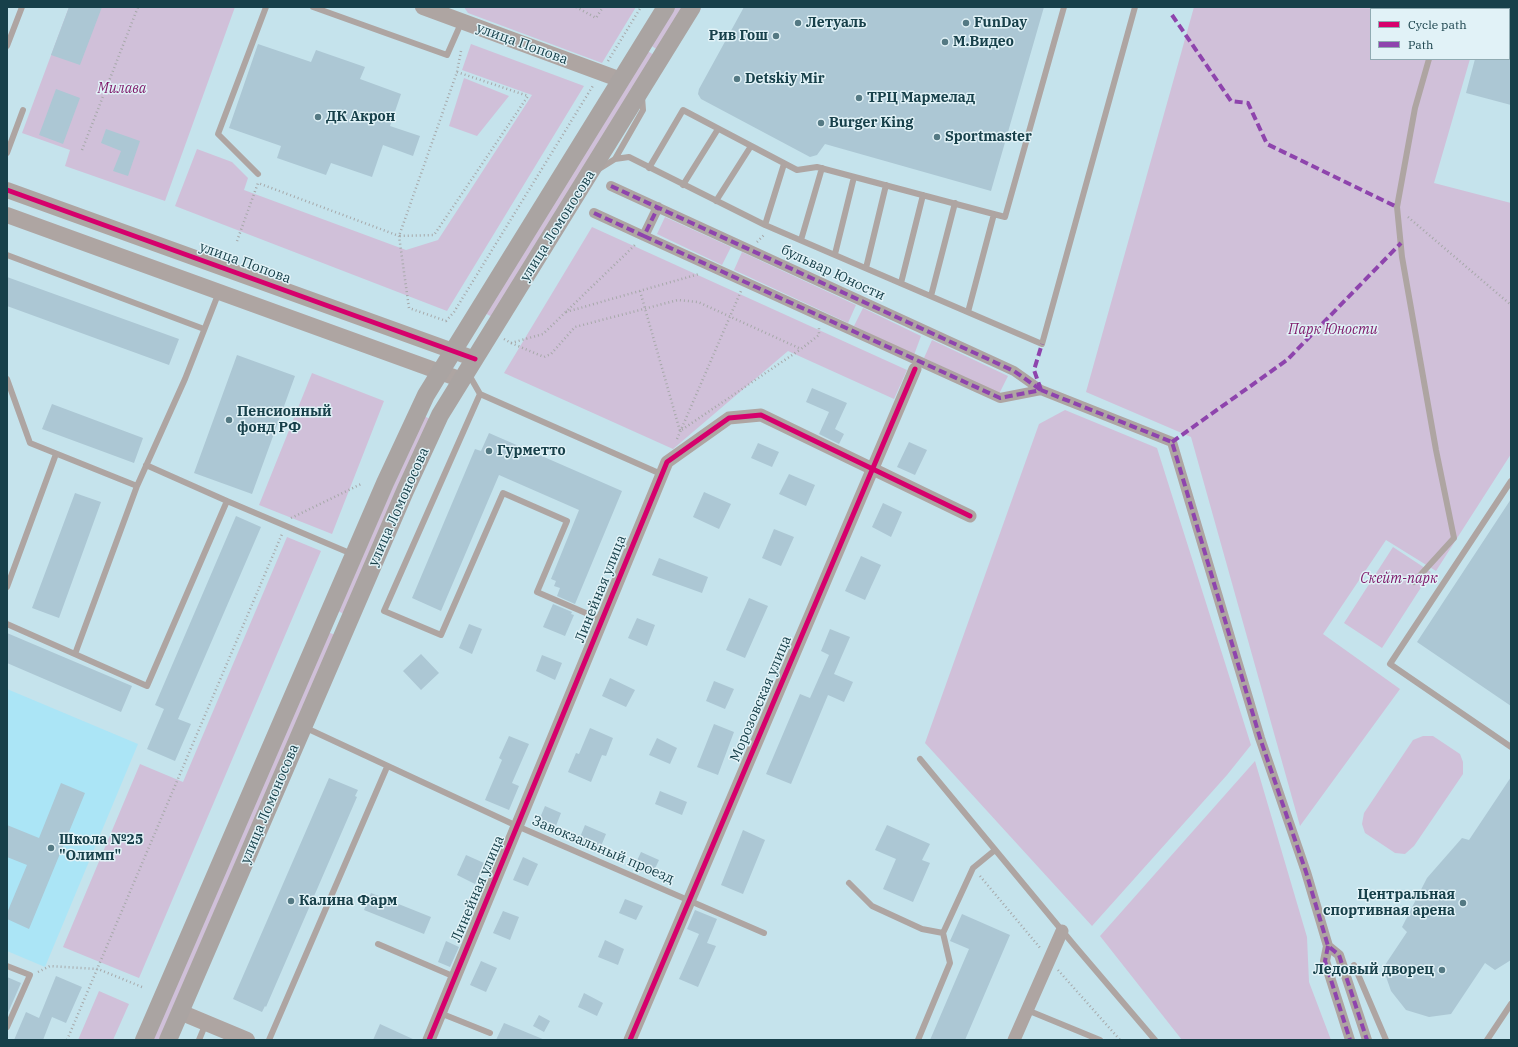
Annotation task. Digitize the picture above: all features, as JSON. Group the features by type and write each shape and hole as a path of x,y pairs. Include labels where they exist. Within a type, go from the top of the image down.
{"main road":[{"name":"улица Ломоносова","path":"144,1040 326,618 420,406 666,7"},
{"name":"улица Ломоносова","path":"168,1040 346,627 440,415 490,332 592,172 692,7"},
{"path":"326,618 346,627"}],"street":[{"name":"улица Попова","path":"423,7 441,10 462,21 620,80"},
{"name":"бульвар Юности","path":"611,186 928,333 1014,371 1041,390 1172,442 1260,738 1306,872 1328,946"},
{"name":"улица Попова","path":"7,190 453,351 468,370"},
{"path":"644,236 658,207"},
{"path":"594,213 1000,398 1041,390"},
{"path":"7,215 440,372 468,370"},
{"name":"Морозовская улица","path":"630,1040 872,467 915,369"},
{"name":"Линейная улица","path":"429,1040 667,462 729,418 761,415 872,467 970,516"},
{"path":"1014,1040 1062,931"},
{"path":"1350,1040 1325,962 1328,946 1339,955 1367,1040"},
{"path":"180,1012 247,1040"}],"lane":[{"path":"7,46 22,7"},
{"path":"258,174 218,134 266,7"},
{"path":"314,7 448,55 462,21"},
{"path":"649,168 683,110 797,170 817,167 822,168 1005,217 1064,7"},
{"path":"614,159 629,158 766,225 1042,344 1136,7"},
{"path":"1414,582 1454,538 1436,450 1402,257 1397,207 1415,108 1429,60"},
{"path":"592,172 612,162 614,159 643,110 641,90"},
{"path":"7,153 23,110"},
{"path":"682,185 718,128"},
{"path":"716,201 751,146"},
{"path":"766,225 784,164"},
{"path":"801,240 822,168"},
{"path":"835,254 854,177"},
{"path":"866,268 886,185"},
{"path":"900,283 923,195"},
{"path":"931,296 955,204"},
{"path":"968,312 994,214"},
{"path":"7,255 204,329"},
{"path":"75,654 137,486 185,379 219,292"},
{"path":"468,370 480,394 661,474"},
{"path":"7,379 30,443 137,486"},
{"path":"480,394 384,612 441,635 503,493 567,521 537,592 602,620"},
{"path":"7,587 56,454"},
{"path":"146,466 354,555"},
{"path":"1511,481 1390,664 1511,747"},
{"path":"7,624 147,686 227,501"},
{"name":"Завокзальный проезд","path":"303,727 518,826 764,933"},
{"path":"920,759 1062,931 1155,1040"},
{"path":"269,1040 387,767"},
{"path":"918,1040 950,963 943,933 973,868 995,850"},
{"path":"849,883 872,906 922,929 943,933"},
{"path":"378,944 454,977"},
{"path":"1354,965 1384,1040 1386,1040"},
{"path":"7,966 30,975 7,1026"},
{"path":"1487,1040 1511,1004"},
{"path":"1027,1010 1100,1040"},
{"path":"440,1012 490,1033"},
{"path":"199,1040 206,1023"}],"path":[{"path":"82,150 138,7"},
{"path":"576,7 596,18 603,7"},
{"path":"605,65 641,7"},
{"path":"461,46 457,72 399,236 409,308 446,321 454,312 597,78"},
{"path":"237,241 258,183 399,236 434,235 528,96 457,72"},
{"path":"1397,207 1511,305"},
{"path":"511,343 543,334 644,236"},
{"path":"565,312 718,269"},
{"path":"667,462 745,281"},
{"path":"640,291 680,431"},
{"path":"490,332 544,357 551,354 575,327 678,300 698,302 800,349"},
{"path":"454,312 471,322"},
{"path":"680,431 800,349 818,335 820,316"},
{"path":"67,1040 289,518 361,484"},
{"path":"30,975 50,966 98,968 142,987"}],"shaded area":[{"name":"Школа №25 \"Олимп\"","path":"7,689 138,744 45,967 7,951"}],"green space":[{"name":"Милава","path":"69,7 235,7 165,201 65,166 70,150 22,133"},
{"path":"464,7 636,7 602,63 468,13"},
{"path":"673,7 684,7 658,50 650,45"},
{"name":"Парк Юности","path":"1194,7 1424,8 1370,8 1370,60 1470,60 1434,183 1511,203 1511,454 1436,571 1386,540 1323,634 1400,689 1300,826 1191,437 1086,392"},
{"path":"471,44 584,86 447,311 175,206 197,149 232,162 248,178 244,190 406,250 438,240 532,95 462,70"},
{"path":"646,50 654,55 492,317 485,313"},
{"path":"464,78 509,96 477,136 449,126"},
{"path":"665,217 731,247 722,265 657,234"},
{"path":"592,227 907,370 894,399 788,351 673,449 504,373"},
{"path":"742,252 856,305 848,323 734,270"},
{"path":"863,308 921,336 914,355 854,326"},
{"path":"932,340 1008,376 999,394 924,358"},
{"path":"312,373 384,401 332,534 259,505"},
{"path":"1065,410 1157,448 1251,745 1227,775 1092,926 925,743 1039,424"},
{"path":"424,416 430,419 344,614 338,611"},
{"path":"287,537 321,551 139,978 63,947 140,764 183,782"},
{"name":"Скейт-парк","path":"1393,547 1431,572 1382,648 1344,623"},
{"path":"328,632 335,635 159,1040 151,1040"},
{"path":"1423,736 1433,736 1460,754 1463,762 1463,774 1414,846 1405,854 1395,853 1365,833 1362,824 1364,813 1413,740"},
{"path":"1255,761 1307,937 1309,982 1331,1040 1182,1040 1100,936"},
{"path":"99,991 129,1004 113,1040 78,1040"}],"building":[{"path":"69,7 102,7 80,65 51,55"},
{"name":"ТРЦ Мармелад","path":"744,7 1044,7 991,191 825,144 817,155 810,157 701,99 698,94 699,89"},
{"path":"258,44 311,62 316,50 365,67 360,79 401,94 390,126 420,136 413,156 383,145 372,177 331,163 326,175 277,158 281,146 229,128"},
{"path":"1511,59 1511,105 1466,93 1475,60"},
{"path":"56,89 80,98 63,144 39,135"},
{"path":"106,129 140,141 128,176 113,171 121,151 101,143"},
{"path":"7,277 179,339 169,365 7,306"},
{"path":"237,355 295,376 252,494 194,473"},
{"path":"812,388 847,403 835,429 844,434 839,444 819,434 829,412 806,402"},
{"path":"52,404 143,438 134,463 42,429"},
{"path":"489,433 622,491 575,604 557,596 560,588 554,586 556,581 551,579 579,510 499,475 441,611 412,598 475,449 481,451"},
{"path":"909,442 927,450 915,475 897,467"},
{"path":"758,443 779,452 772,467 751,458"},
{"path":"789,474 815,485 806,506 779,494"},
{"path":"704,492 731,504 719,529 693,517"},
{"path":"75,493 101,502 59,618 32,608"},
{"path":"1511,499 1511,706 1417,642"},
{"path":"883,503 902,512 891,537 872,527"},
{"path":"236,516 261,527 178,719 191,724 175,761 147,749 164,709 155,705"},
{"path":"774,529 794,537 781,566 762,558"},
{"path":"861,556 881,565 865,600 845,591"},
{"path":"659,558 708,577 702,593 652,575"},
{"path":"749,598 768,606 745,658 726,650"},
{"path":"553,604 572,612 571,614 574,615 565,636 543,627"},
{"path":"637,618 655,625 647,646 628,638"},
{"path":"469,624 482,629 472,654 459,648"},
{"path":"830,629 850,637 834,674 853,682 844,702 828,695 791,784 766,774 800,694 810,698 829,655 821,651"},
{"path":"7,633 132,686 121,712 7,663"},
{"path":"421,654 439,673 421,690 403,671"},
{"path":"542,655 562,663 555,680 536,671"},
{"path":"610,678 635,690 626,707 602,696"},
{"path":"714,681 734,689 725,709 706,701"},
{"path":"714,724 734,732 718,775 697,767"},
{"path":"590,728 613,738 606,756 602,755 591,782 568,772 576,753 579,754"},
{"path":"509,736 529,744 512,783 519,786 509,810 485,800 502,760 499,758"},
{"path":"657,738 677,748 670,764 649,755"},
{"name":"Центральная спортивная арена","path":"1511,777 1511,960 1495,970 1485,963 1451,1014 1429,1017 1406,1010 1391,991 1383,968 1407,932 1402,927 1427,878 1462,838 1469,840"},
{"path":"329,778 358,790 355,796 357,797 266,1007 265,1006 262,1012 233,999"},
{"path":"61,783 85,793 29,929 7,919 7,913 27,865 7,857 7,825 39,838"},
{"path":"660,791 687,802 682,815 655,804"},
{"path":"545,806 561,813 554,831 537,825"},
{"path":"585,825 606,834 599,851 578,842"},
{"path":"887,825 930,844 922,860 930,863 913,902 883,889 896,859 875,850"},
{"path":"743,830 765,840 743,894 721,885"},
{"path":"641,852 659,860 652,875 634,867"},
{"path":"466,855 484,863 475,884 457,875"},
{"path":"523,857 538,864 528,886 513,880"},
{"path":"371,893 431,917 424,934 364,910"},
{"path":"625,899 643,906 636,920 619,913"},
{"path":"695,910 717,919 707,943 716,946 698,987 679,979 699,934 687,929"},
{"path":"503,911 519,917 510,940 493,933"},
{"path":"962,914 1010,935 965,1040 930,1040 969,949 950,941"},
{"path":"605,940 624,949 618,965 598,957"},
{"path":"446,941 459,947 450,967 438,962"},
{"path":"481,961 497,968 486,992 470,985"},
{"path":"56,976 82,987 66,1023 52,1017 43,1040 14,1040 26,1012 39,1018"},
{"path":"7,977 21,983 7,1015"},
{"path":"584,993 603,1003 597,1016 578,1007"},
{"path":"539,1015 550,1021 544,1032 533,1026"},
{"path":"504,1023 545,1040 496,1040"},
{"path":"380,1024 415,1040 373,1040"}],"marked path":[{"path":"1172,15 1231,101 1248,103 1267,144 1397,207"},
{"path":"611,186 1014,371 1041,390"},
{"path":"594,213 644,236 658,207"},
{"path":"644,236 1000,398 1041,390 1172,442 1260,738 1306,872 1328,946 1339,955 1367,1040"},
{"path":"1172,442 1287,360 1401,243"},
{"path":"1041,390 1034,370 1042,344"},
{"path":"1328,946 1325,961 1350,1040"}],"cycle path":[{"path":"7,190 475,359"},
{"path":"630,1040 915,369"},
{"path":"429,1040 667,462 729,418 761,415 970,516"}],"place":[{"name":"Летуаль","path":"798,23"},
{"name":"FunDay","path":"966,23"},
{"name":"Рив Гош","path":"776,36"},
{"name":"М.Видео","path":"945,42"},
{"name":"Detskiy Mir","path":"737,79"},
{"name":"ТРЦ Мармелад","path":"859,98"},
{"name":"ДК Акрон","path":"318,117"},
{"name":"Burger King","path":"821,123"},
{"name":"Sportmaster","path":"937,137"},
{"name":"Пенсионный фонд РФ","path":"229,420"},
{"name":"Гурметто","path":"489,451"},
{"name":"Школа №25 \"Олимп\"","path":"51,848"},
{"name":"Калина Фарм","path":"291,901"},
{"name":"Центральная спортивная арена","path":"1463,903"},
{"name":"Ледовый дворец","path":"1442,970"}]}
